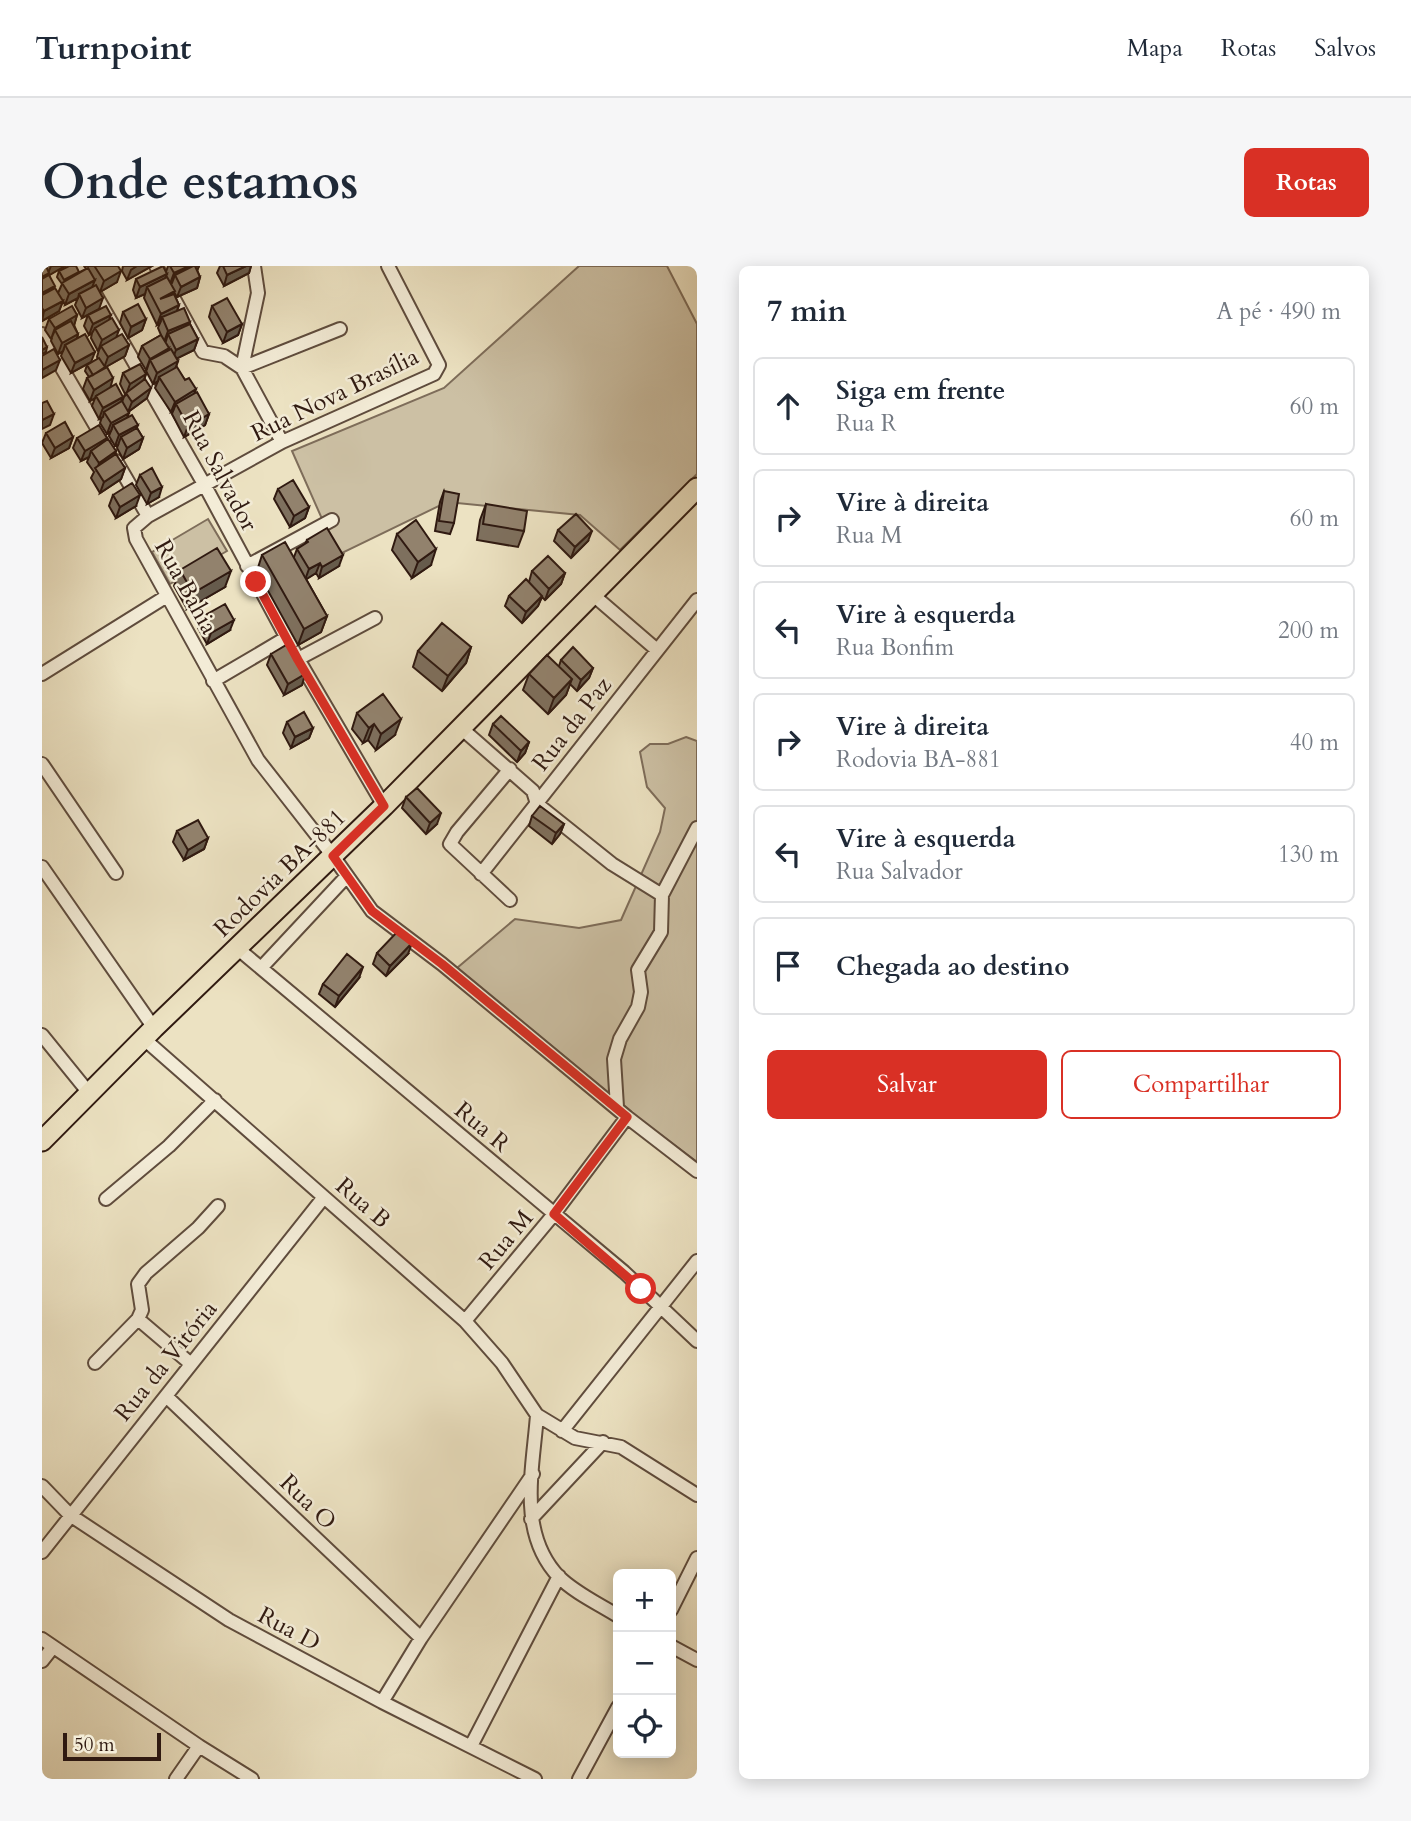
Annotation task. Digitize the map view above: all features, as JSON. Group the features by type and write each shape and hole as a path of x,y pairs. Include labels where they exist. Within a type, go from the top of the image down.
{"main road":[{"name":"Rodovia BA-881","path":"42,1141 148,1033 384,806 697,488"}],"street":[{"name":"Rua Salvador","path":"79,266 204,484 298,660 384,806"},
{"path":"156,266 203,352 224,356 242,368 282,442"},
{"path":"242,368 258,293 254,266"},
{"name":"Rua Nova Brasília","path":"148,516 282,442 434,374 439,365 388,266"},
{"path":"242,368 340,329"},
{"name":"Rua Bahia","path":"42,334 148,516 136,525 133,533 258,760 372,911 442,964 627,1117 697,1171"},
{"path":"247,566 332,520"},
{"path":"592,594 657,650"},
{"path":"42,674 167,596"},
{"name":"Rua da Paz","path":"481,874 697,600"},
{"path":"298,660 374,618"},
{"path":"213,681 286,638"},
{"path":"461,728 533,790 537,804 612,864 662,895"},
{"path":"42,764 116,873"},
{"path":"510,769 457,832 450,845 510,900"},
{"path":"617,1107 613,1071 615,1052 638,1007 641,992 638,970 661,932 662,895 697,828"},
{"name":"Rua B","path":"42,867 148,1033 215,1100 465,1321 502,1363 537,1415"},
{"path":"261,968 346,877"},
{"name":"Rua R","path":"237,948 624,1272 697,1341"},
{"path":"42,1035 89,1093"},
{"path":"106,1199 169,1146 215,1100"},
{"name":"Rua M","path":"465,1321 554,1214 627,1117"},
{"name":"Rua da Vitória","path":"42,1552 324,1197"},
{"path":"95,1363 138,1319 142,1310 138,1284 146,1273 198,1228 218,1206"},
{"path":"562,1432 697,1261"},
{"path":"138,1319 191,1364"},
{"name":"Rua O","path":"166,1395 421,1638"},
{"path":"537,1415 562,1432 580,1440 603,1442 626,1450 697,1495"},
{"path":"537,1415 531,1519 540,1546 559,1576 613,1613"},
{"path":"531,1519 603,1442"},
{"path":"382,1702 421,1638 533,1474"},
{"name":"Rua D","path":"42,1486 70,1515 229,1620 382,1702 536,1779"},
{"path":"676,1600 697,1558"},
{"path":"471,1746 559,1576"},
{"path":"42,1661 48,1643 252,1779"},
{"path":"676,1649 697,1660"},
{"path":"579,1779 613,1716"},
{"path":"176,1779 199,1746"}],"shaded area":[{"path":"579,266 667,266 697,324 697,474 620,550 580,515 447,502 338,555 292,451 444,388"},
{"path":"208,519 227,551 170,584 152,552"},
{"path":"686,737 697,741 697,1162 641,1120 457,968 515,919 579,928 621,920 660,832 665,808 647,787 640,752 650,744 668,744"}],"building":[{"path":"42,266 46,266 49,273 42,277"},
{"path":"76,266 79,272 64,280 59,271"},
{"path":"96,266 118,266 121,271 104,281"},
{"path":"163,266 167,274 140,287 136,279"},
{"path":"170,266 189,266 174,273"},
{"path":"193,266 200,277 181,287 175,275"},
{"path":"223,266 246,266 227,275"},
{"path":"88,268 95,280 69,294 62,283"},
{"path":"49,275 55,286 42,293 42,279"},
{"path":"167,277 175,291 160,299 174,294 179,305 161,314 147,287"},
{"path":"96,285 103,298 86,308 79,294"},
{"path":"55,288 63,301 44,311 42,295"},
{"path":"227,298 242,324 227,332 212,306"},
{"path":"138,304 146,319 131,327 123,312"},
{"path":"72,306 77,315 55,328 49,319"},
{"path":"106,306 111,315 93,324 88,315"},
{"path":"184,308 190,322 168,331 162,317"},
{"path":"112,318 119,330 102,340 95,328"},
{"path":"71,321 78,334 62,343 55,330"},
{"path":"190,324 198,339 176,350 168,334"},
{"path":"85,334 95,352 75,363 65,345"},
{"path":"122,334 129,345 108,357 101,346"},
{"path":"161,335 169,348 150,359 142,346"},
{"path":"42,337 47,347 42,350"},
{"path":"54,349 60,360 42,370 42,356"},
{"path":"171,349 178,361 157,373 150,360"},
{"path":"99,358 105,367 93,375 87,365"},
{"path":"140,364 146,374 130,384 123,373"},
{"path":"107,367 113,378 94,390 87,378"},
{"path":"177,367 185,380 189,378 196,389 175,402 159,377"},
{"path":"145,379 151,388 132,402 126,393"},
{"path":"116,384 123,397 103,408 96,396"},
{"path":"197,392 209,414 188,426 176,404"},
{"path":"47,401 54,414 42,420 42,403"},
{"path":"122,401 129,413 111,423 104,412"},
{"path":"132,415 138,425 119,435 113,425"},
{"path":"65,422 73,437 55,448 46,433"},
{"path":"99,425 107,438 85,451 77,438"},
{"path":"137,428 143,438 127,448 121,437"},
{"path":"108,439 116,451 99,463 91,451"},
{"path":"116,454 125,468 104,482 95,468"},
{"path":"152,468 162,487 151,493 140,475"},
{"path":"293,480 309,507 294,516 278,489"},
{"path":"132,483 140,495 120,507 113,495"},
{"path":"444,491 459,494 454,523 439,521"},
{"path":"486,504 527,511 524,531 483,524"},
{"path":"576,514 592,531 575,547 558,530"},
{"path":"416,520 436,549 418,562 397,534"},
{"path":"327,528 343,555 322,567 320,563 309,569 297,549"},
{"path":"285,542 327,616 304,629 262,555"},
{"path":"217,548 231,571 193,593 180,570"},
{"path":"548,556 565,573 549,589 532,571"},
{"path":"526,579 542,596 526,612 509,596"},
{"path":"225,604 234,620 211,633 202,617"},
{"path":"442,623 471,647 448,676 418,651"},
{"path":"288,644 305,674 288,684 271,654"},
{"path":"573,647 593,668 581,680 561,660"},
{"path":"547,655 572,679 554,698 529,674"},
{"path":"383,694 401,719 381,734 374,724 369,728 357,713"},
{"path":"304,712 313,728 295,737 287,722"},
{"path":"501,716 529,742 521,751 493,724"},
{"path":"417,788 441,813 430,823 406,797"},
{"path":"540,806 564,824 556,833 532,816"},
{"path":"198,820 208,838 188,850 177,831"},
{"path":"399,930 412,943 390,966 377,953"},
{"path":"347,954 363,967 339,996 323,984"}],"route":[{"path":"256,582 337,729 384,806 333,856 346,877 372,911 386,923 442,964 627,1117 554,1214 641,1289"}]}
